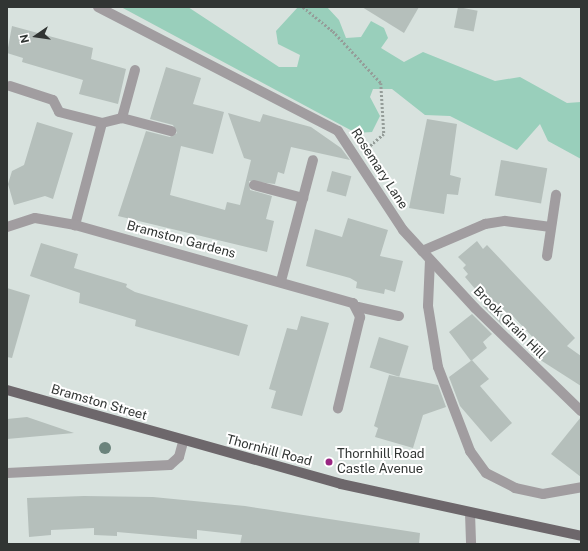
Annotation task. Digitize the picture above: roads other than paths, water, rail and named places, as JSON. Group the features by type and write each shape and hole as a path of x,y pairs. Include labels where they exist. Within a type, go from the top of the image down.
{"main road":[{"name":"Bramston Street","path":"7,390 183,442"},
{"name":"Thornhill Road","path":"183,442 341,484 470,514 581,536"}],"street":[{"name":"Rosemary Lane","path":"98,7 338,131 358,157 403,230 422,252"},
{"path":"122,118 135,70"},
{"path":"10,86 53,100 59,112 102,123 122,118 171,131"},
{"path":"75,225 102,123"},
{"path":"281,281 313,160"},
{"path":"254,185 302,198"},
{"path":"548,256 556,195"},
{"name":"Bramston Gardens","path":"7,227 35,218 75,225 281,281 358,307 399,316"},
{"path":"422,252 485,224 505,221 551,227"},
{"name":"Brook Grain Hill","path":"422,252 581,411"},
{"path":"430,260 428,306 438,367 470,451 486,473 515,488 543,494 581,487"},
{"path":"338,408 360,317 358,307"},
{"path":"7,473 170,465 179,457 183,442"},
{"path":"470,514 471,544"}],"place":[{"name":"Thornhill Road Castle Avenue","path":"329,462"}]}
